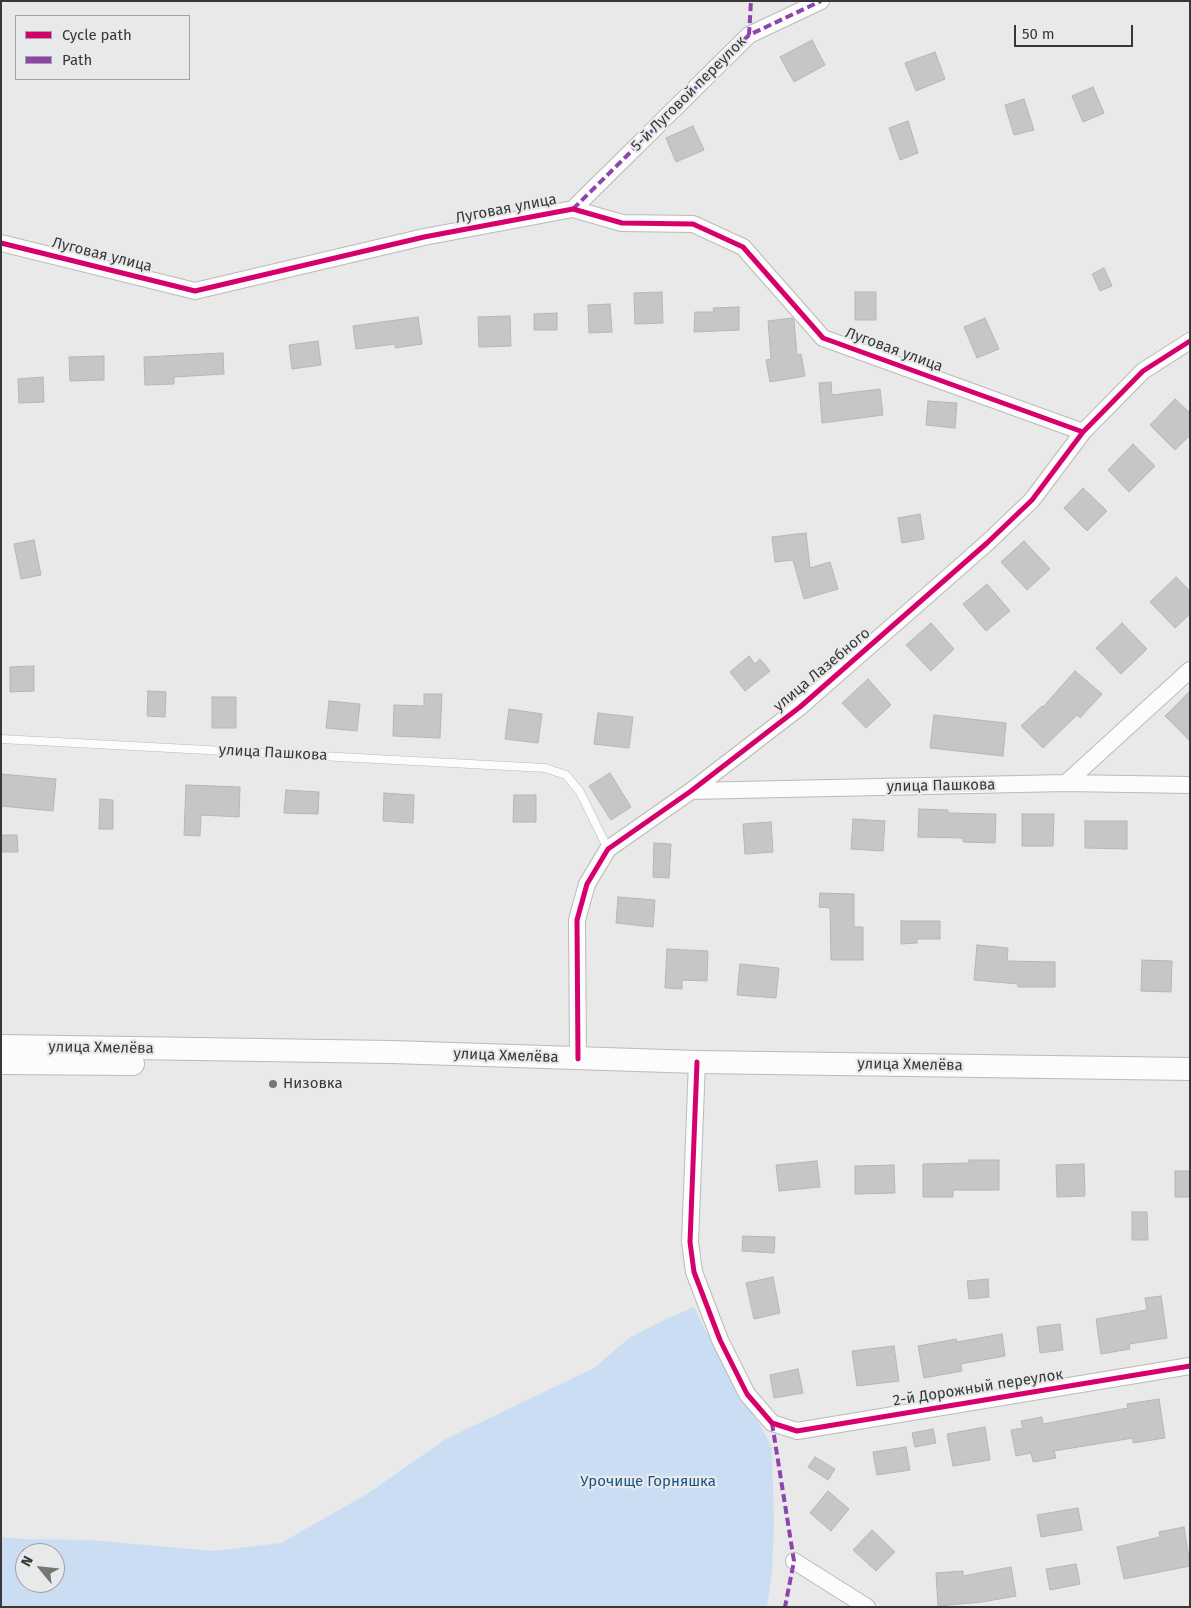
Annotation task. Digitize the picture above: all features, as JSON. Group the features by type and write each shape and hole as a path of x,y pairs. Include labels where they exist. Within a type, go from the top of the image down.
{"main road":[{"name":"улица Хмелёва","path":"1,1046 382,1052 697,1062 1190,1070"},
{"path":"1,1062 176,1064 478,1063 578,1059"}],"street":[{"name":"5-й Луговой переулок","path":"573,209 749,35 821,1"},
{"name":"Луговая улица","path":"1,243 195,291 424,238 573,209 622,223 693,224 743,247 823,338 1083,432"},
{"name":"улица Лазебного","path":"578,1059 578,920 587,884 608,848 691,791 800,707 987,544 1032,500 1083,432 1143,371 1190,341"},
{"path":"1066,783 1190,670"},
{"name":"улица Пашкова","path":"691,791 1066,783 1190,785"},
{"name":"2-й Дорожный переулок","path":"697,1062 690,1242 694,1272 720,1340 748,1394 772,1424 797,1431 1190,1366"},
{"path":"794,1560 867,1607"}],"lane":[{"name":"улица Пашкова","path":"1,739 545,768 566,775 580,792 608,848"}],"green space":[{"name":"Урочище Горняшка","path":"694,1307 705,1330 736,1380 772,1448 774,1524 772,1574 767,1607 1,1607 1,1537 89,1540 214,1551 281,1543 367,1494 446,1439 594,1368 629,1338"}],"building":[{"path":"812,40 825,65 794,82 780,57"},
{"path":"935,52 945,79 916,91 905,63"},
{"path":"1093,87 1104,113 1083,122 1072,96"},
{"path":"1024,99 1034,130 1014,135 1005,105"},
{"path":"908,121 918,153 900,160 889,128"},
{"path":"693,126 704,150 676,162 666,138"},
{"path":"1104,268 1112,286 1100,291 1092,274"},
{"path":"662,292 663,323 635,324 634,293"},
{"path":"855,292 876,292 876,320 855,320"},
{"path":"610,304 612,332 589,333 588,305"},
{"path":"739,307 739,330 694,332 695,312 714,312 713,308"},
{"path":"557,313 557,330 534,330 534,314"},
{"path":"510,316 511,346 479,347 478,317"},
{"path":"418,317 422,344 395,348 395,344 356,349 353,326"},
{"path":"792,318 794,320 797,355 801,354 805,376 770,382 766,360 771,359 768,321"},
{"path":"985,318 999,349 977,358 964,327"},
{"path":"318,341 321,365 292,369 289,345"},
{"path":"223,353 224,374 174,377 174,384 145,385 144,357"},
{"path":"104,356 104,380 70,381 69,357"},
{"path":"43,377 44,402 19,403 18,379"},
{"path":"831,382 832,395 880,389 883,415 822,423 819,383"},
{"path":"1175,399 1190,413 1190,435 1175,450 1150,425"},
{"path":"928,401 957,403 955,428 926,425"},
{"path":"1133,444 1155,466 1129,492 1108,470"},
{"path":"1083,488 1107,511 1087,531 1064,508"},
{"path":"920,514 924,539 902,543 898,518"},
{"path":"806,533 810,568 830,562 838,589 804,599 793,560 775,562 772,537"},
{"path":"34,540 41,575 21,579 14,544"},
{"path":"1024,541 1050,569 1027,590 1001,562"},
{"path":"1176,577 1190,591 1190,614 1175,628 1150,602"},
{"path":"987,584 1010,611 986,631 963,604"},
{"path":"931,623 954,649 931,671 906,645"},
{"path":"1122,623 1147,649 1121,674 1096,648"},
{"path":"749,656 755,664 760,659 770,671 745,691 730,672"},
{"path":"34,666 34,691 10,692 10,667"},
{"path":"1075,671 1102,694 1080,718 1077,715 1043,748 1021,726 1043,707"},
{"path":"868,679 891,705 866,728 842,703"},
{"path":"148,691 166,692 165,717 147,716"},
{"path":"1190,691 1190,741 1165,716"},
{"path":"424,694 442,694 440,738 393,736 394,705 424,706"},
{"path":"212,697 236,697 236,728 212,728"},
{"path":"329,701 360,704 357,731 326,728"},
{"path":"509,709 542,714 538,743 505,739"},
{"path":"598,713 633,717 629,748 594,744"},
{"path":"934,715 1006,723 1003,756 930,748"},
{"path":"610,773 631,807 611,820 589,786"},
{"path":"1,774 56,779 53,811 1,806"},
{"path":"186,785 240,787 239,817 201,815 200,836 184,835"},
{"path":"286,790 319,792 318,814 284,813"},
{"path":"384,793 414,795 413,823 383,821"},
{"path":"514,795 536,795 536,822 513,822"},
{"path":"100,799 113,800 113,829 99,829"},
{"path":"919,809 948,810 948,813 996,814 995,843 963,842 963,838 918,837"},
{"path":"1022,814 1054,814 1053,846 1022,846"},
{"path":"853,819 885,821 883,851 851,849"},
{"path":"1085,821 1127,821 1127,849 1085,848"},
{"path":"771,822 773,852 745,854 743,824"},
{"path":"1,835 17,835 18,852 1,852"},
{"path":"654,843 671,844 669,878 653,877"},
{"path":"820,893 854,894 854,927 863,927 863,960 831,960 830,908 819,907"},
{"path":"618,897 655,900 653,927 616,923"},
{"path":"901,921 940,921 940,939 917,939 917,943 901,944"},
{"path":"977,945 1008,948 1007,961 1055,962 1055,987 1018,987 1018,984 974,980"},
{"path":"667,949 708,951 707,981 682,980 682,989 665,988"},
{"path":"1142,960 1172,961 1171,992 1141,991"},
{"path":"740,964 779,968 776,998 737,995"},
{"path":"969,1160 999,1160 999,1190 953,1190 953,1197 923,1197 923,1164 969,1163"},
{"path":"817,1161 820,1187 779,1191 776,1165"},
{"path":"1084,1164 1085,1196 1057,1197 1056,1165"},
{"path":"894,1165 895,1193 855,1194 855,1166"},
{"path":"1175,1171 1190,1171 1190,1197 1175,1197"},
{"path":"1132,1212 1147,1212 1148,1240 1132,1240"},
{"path":"743,1236 775,1237 774,1253 742,1251"},
{"path":"773,1277 780,1313 754,1319 746,1283"},
{"path":"988,1279 989,1297 969,1299 967,1281"},
{"path":"1161,1296 1167,1338 1129,1344 1130,1349 1101,1354 1096,1319 1147,1310 1145,1298"},
{"path":"1060,1324 1063,1350 1040,1353 1037,1327"},
{"path":"1002,1334 1005,1356 961,1364 962,1371 924,1378 918,1346 956,1339 957,1342"},
{"path":"894,1346 899,1381 857,1386 852,1351"},
{"path":"798,1369 803,1393 774,1398 770,1375"},
{"path":"1159,1399 1165,1438 1133,1443 1133,1438 1054,1451 1056,1458 1033,1462 1031,1453 1016,1456 1011,1430 1023,1428 1021,1421 1042,1417 1043,1424 1128,1408 1127,1404"},
{"path":"985,1427 990,1460 953,1466 947,1434"},
{"path":"933,1429 936,1443 915,1447 912,1433"},
{"path":"906,1447 910,1470 877,1475 873,1452"},
{"path":"815,1457 835,1469 828,1480 808,1467"},
{"path":"828,1491 849,1509 831,1531 810,1513"},
{"path":"1078,1508 1082,1530 1041,1537 1037,1515"},
{"path":"1184,1527 1190,1566 1124,1579 1117,1547 1160,1537 1159,1532"},
{"path":"872,1530 895,1552 876,1571 853,1550"},
{"path":"1076,1564 1080,1584 1050,1590 1046,1569"},
{"path":"1011,1567 1016,1596 982,1602 938,1606 936,1573 963,1571 963,1576"}],"marked path":[{"path":"749,35 751,1"},
{"path":"573,209 749,35 821,1"},
{"path":"772,1423 794,1561 785,1607"}],"cycle path":[{"path":"1,243 195,291 424,237 573,209 622,223 693,224 743,247 823,338 1083,432"},
{"path":"578,1059 577,920 587,884 608,849 691,791 800,707 987,543 1032,500 1083,432 1143,371 1190,341"},
{"path":"697,1062 690,1242 694,1272 720,1340 747,1394 772,1423 797,1431 1190,1366"}],"place":[{"name":"Низовка","path":"273,1084"}]}
